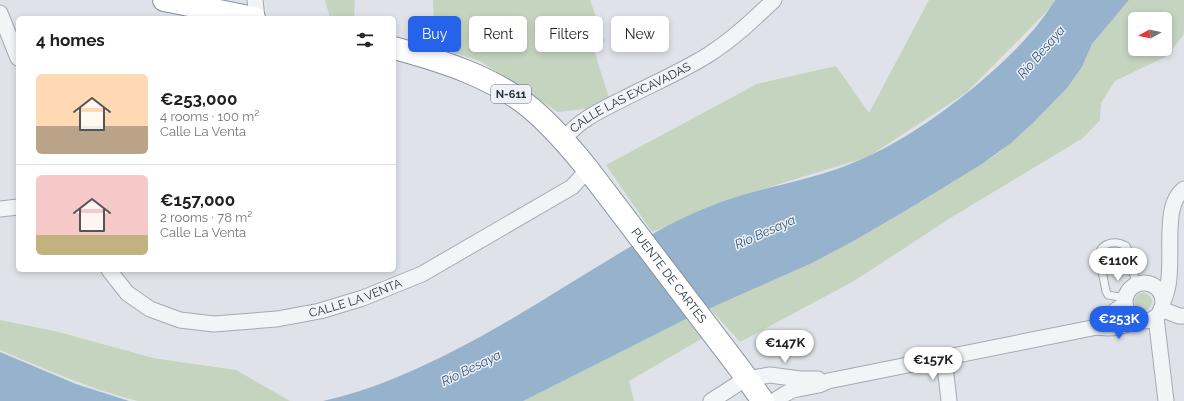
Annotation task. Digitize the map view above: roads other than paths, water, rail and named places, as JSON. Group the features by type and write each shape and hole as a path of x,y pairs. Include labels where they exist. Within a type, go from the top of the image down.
{"highway":[{"path":"164,0 244,16"},
{"name":"N-611","path":"396,49 443,62 484,79 518,98 564,139 592,176"},
{"name":"PUENTE DE CARTES","path":"592,176 745,377"},
{"name":"N-611","path":"745,377 763,401"}],"street":[{"path":"255,0 257,16"},
{"name":"CALLE LAS EXCAVADAS","path":"564,139 582,122 602,109 708,55 750,24 774,0"},
{"path":"0,12 16,53"},
{"name":"CALLE LA VENTA","path":"111,272 128,293 150,309 180,320 214,324 277,319 320,311 363,298 422,274 568,190 583,175 592,176"},
{"path":"1166,401 1160,349 1160,309 1159,291 1154,286 1145,283 1136,285 1128,292 1125,301 1126,308 1130,316 1138,320 1145,321 1160,309 1167,294 1170,272 1172,211 1176,197 1184,189"},
{"path":"0,209 16,207"},
{"path":"1154,286 1170,272"},
{"path":"1097,327 1125,301"},
{"path":"1160,309 1172,314 1184,316"},
{"path":"774,401 792,390 819,386 828,381 1097,327 1107,329 1126,325 1138,320"},
{"path":"944,358 949,401"},
{"path":"711,401 745,377 770,375 828,381"}],"lane":[{"path":"1125,301 1108,295 1106,291 1098,256 1099,252 1105,245 1117,242 1126,246 1129,252 1136,285"}],"water":[{"name":"Río Besaya","path":"1055,0 1129,0 1092,44 1082,67 1067,88 1011,143 982,164 857,239 812,263 690,317 523,401 323,401 377,385 444,355 513,318 667,226 696,212 736,197 840,168 877,152 929,121 989,75 1039,24"},
{"path":"0,352 76,384 129,401 0,401"}]}
